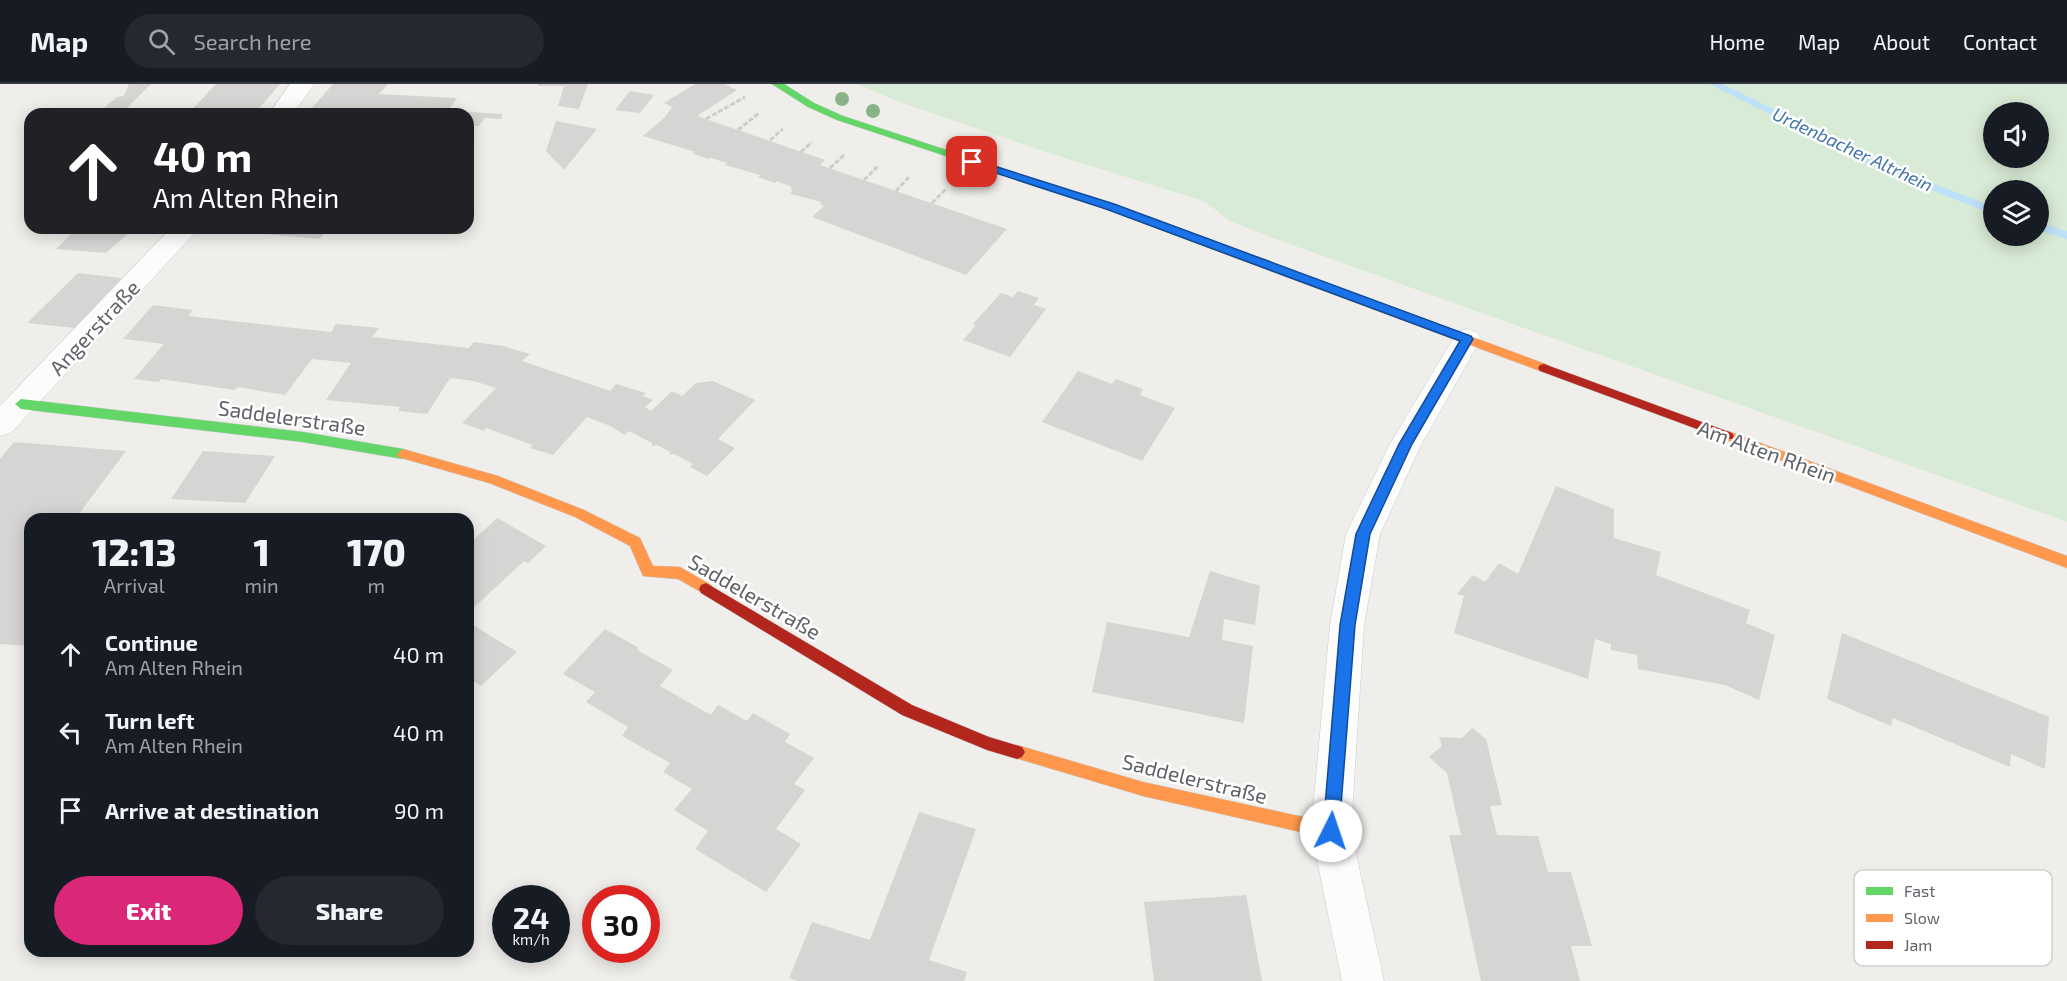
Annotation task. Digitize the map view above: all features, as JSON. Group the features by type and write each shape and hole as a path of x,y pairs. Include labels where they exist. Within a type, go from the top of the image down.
{"street":[{"path":"284,108 302,84"},
{"name":"Am Alten Rhein","path":"777,84 812,105 840,118 1110,207 2067,562"},
{"name":"Angerstraße","path":"0,425 180,234"},
{"path":"1363,981 1331,831 1347,625 1363,534 1406,444 1467,339"},
{"name":"Saddelerstraße","path":"21,404 303,437 399,453 469,470 547,498 609,526 635,542 648,572 680,573 907,710 987,743 1143,789 1331,831"}],"path":[{"path":"706,119 750,94"}],"green space":[{"path":"857,84 2067,84 2067,522 1268,236 1230,221 1204,201 1052,154 899,102"}],"building":[{"path":"129,84 151,84 127,108 104,108 117,97 124,96"},
{"path":"216,84 280,84 259,108 194,108"},
{"path":"333,84 388,84 379,94 457,98 450,108 312,108"},
{"path":"538,84 588,84 579,109 558,106 564,86 538,86"},
{"path":"695,84 724,84 737,90 697,116 825,160 820,165 1007,229 966,275 812,217 824,206 820,204 822,202 790,194 792,187 643,136 665,117 672,107 664,103"},
{"path":"630,91 654,95 640,113 615,110"},
{"path":"474,112 503,114 501,119 485,118 479,126 474,126"},
{"path":"556,121 597,129 564,170 546,151"},
{"path":"71,234 127,234 106,253 56,249"},
{"path":"265,234 324,234 320,239"},
{"path":"78,273 122,278 75,328 27,323"},
{"path":"1018,291 1039,298 1034,305 1046,309 1010,357 963,340 976,325 973,324 1001,293 1013,297"},
{"path":"153,305 193,310 188,316 331,332 336,324 379,328 372,337 469,348 474,342 503,346 530,354 522,361 610,391 616,384 646,393 643,396 653,400 645,407 651,411 672,391 682,396 696,383 713,381 755,400 718,439 735,448 707,476 690,467 693,464 674,454 670,455 670,452 657,445 652,446 652,443 629,431 625,435 587,417 553,455 530,448 533,445 486,428 484,431 462,423 496,388 474,381 450,378 427,414 398,411 400,407 326,400 351,363 312,359 285,395 238,387 234,390 161,379 159,382 134,379 164,344 123,339"},
{"path":"1078,371 1112,384 1116,379 1143,389 1140,395 1175,408 1142,461 1042,422"},
{"path":"14,442 126,451 80,513 24,513 24,646 0,644 0,459"},
{"path":"203,451 275,456 245,503 171,499"},
{"path":"1556,486 1614,509 1614,538 1661,552 1656,575 1750,610 1746,623 1775,635 1759,700 1725,685 1638,669 1637,655 1611,650 1611,644 1595,639 1588,679 1454,633 1464,596 1457,594 1473,575 1485,582 1499,563 1518,574"},
{"path":"497,518 546,546 528,563 524,561 474,607 474,539"},
{"path":"1210,571 1260,586 1255,625 1224,619 1222,640 1253,646 1244,723 1092,692 1107,622 1189,637"},
{"path":"474,626 517,652 481,686 474,682"},
{"path":"605,629 673,670 660,686 711,715 718,705 747,721 753,713 790,734 785,742 814,758 794,784 805,790 776,829 801,844 766,892 695,849 708,831 674,810 692,789 663,772 670,763 622,736 628,727 586,702 595,692 563,674"},
{"path":"1842,633 2049,717 2045,769 2011,754 2010,767 1893,718 1891,726 1827,699"},
{"path":"1472,728 1486,739 1502,805 1490,806 1497,835 1538,836 1548,872 1571,872 1592,946 1571,946 1580,981 1481,981 1449,835 1461,835 1447,773 1429,757 1442,746 1439,737 1462,738"},
{"path":"919,812 976,829 929,960 967,972 964,981 798,981 789,978 812,922 870,940"},
{"path":"1246,895 1262,981 1154,981 1144,902"}],"waterway":[{"name":"Urdenbacher Altrhein","path":"1714,84 1890,170 1983,207"},
{"name":"Urdenbacher Altrhein","path":"2049,229 2067,235"}],"traffic: fast":[{"path":"777,84 811,105 840,118 1110,207 1213,245"},
{"path":"21,404 303,437 403,454"}],"traffic: slow":[{"path":"1213,245 1544,368"},
{"path":"1728,436 2067,562"},
{"path":"403,454 464,470 579,513 635,542 648,572 680,573 706,589"},
{"path":"1017,752 1143,789 1331,831"}],"traffic: jam":[{"path":"1544,368 1728,436"},
{"path":"706,589 907,710 987,743 1017,752"}],"route":[{"path":"972,162 1110,207 1467,339 1406,444 1363,534 1347,625 1331,831"}]}
